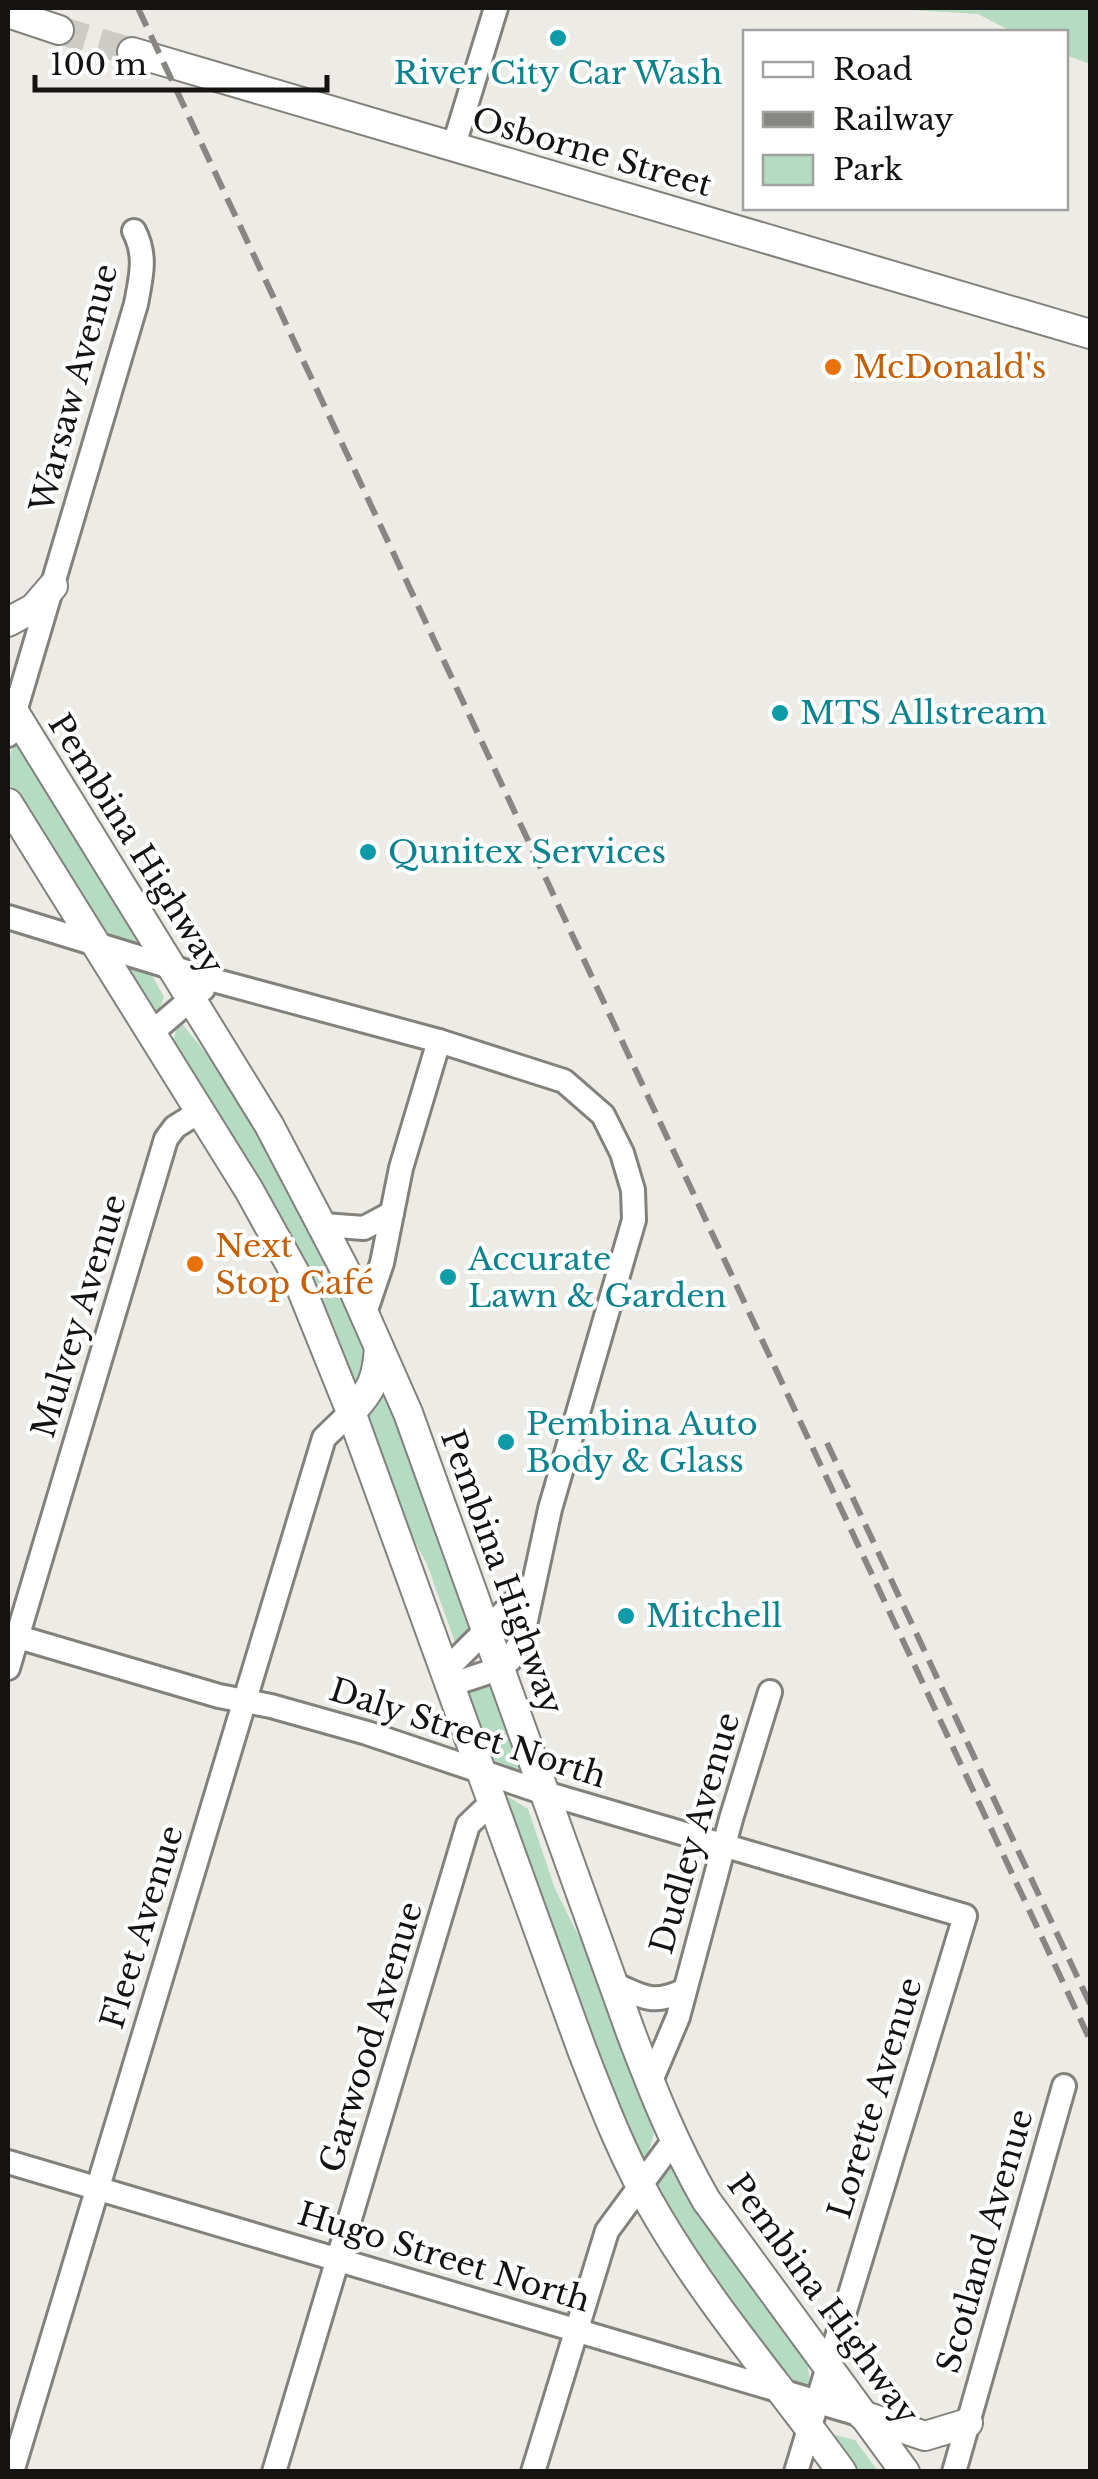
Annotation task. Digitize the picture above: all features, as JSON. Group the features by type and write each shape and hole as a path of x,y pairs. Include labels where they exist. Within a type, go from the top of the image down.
{"main road":[{"path":"8,13 60,30"},
{"name":"Osborne Street","path":"132,52 1090,334"},
{"path":"8,622 34,608 52,586"},
{"name":"Pembina Highway","path":"9,715 174,969 202,989 269,1125 324,1224 408,1413 498,1669 674,2140 706,2200 905,2472"},
{"path":"8,802 287,1256 351,1412 602,2102 641,2186 688,2262 782,2391 813,2414 842,2472"},
{"path":"351,1412 370,1394 380,1346"},
{"path":"862,2415 925,2436 968,2423"}],"street":[{"path":"454,148 496,8"},
{"name":"Warsaw Avenue","path":"9,715 136,304 144,262 134,231"},
{"path":"8,917 174,969"},
{"path":"151,1033 202,989 439,1042 564,1082 580,1091 603,1115 622,1154 633,1190 634,1220 550,1510 522,1639 510,1660 498,1669 447,1678"},
{"path":"365,1314 382,1263 401,1168 439,1042"},
{"name":"Mulvey Avenue","path":"8,1668 12,1635 166,1139 175,1127 199,1112"},
{"path":"324,1224 370,1227 392,1212"},
{"name":"Fleet Avenue","path":"12,2472 324,1438 351,1412"},
{"path":"447,1678 532,1584"},
{"name":"Daly Street North","path":"12,1635 245,1702 366,1732 545,1793 964,1916"},
{"name":"Dudley Avenue","path":"650,2083 668,2048 770,1692"},
{"name":"Garwood Avenue","path":"274,2472 468,1826 492,1802"},
{"name":"Lorette Avenue","path":"796,2472 964,1916"},
{"name":"Dudley Avenue","path":"614,1984 662,2001 683,1992"},
{"name":"Scotland Avenue","path":"954,2472 1064,2086"},
{"path":"533,2472 608,2231 674,2140"},
{"name":"Hugo Street North","path":"8,2162 782,2391"},
{"path":"813,2414 862,2415"}],"green space":[{"path":"877,8 1090,8 1090,64 1068,56 1068,30 1009,30 978,14"},
{"path":"15,738 144,945 105,934 8,782"},
{"path":"123,966 151,974 164,997 155,1019"},
{"path":"179,1020 225,1077 288,1179 373,1356 356,1393 303,1255 172,1046"},
{"path":"384,1391 470,1628 456,1645 427,1564 401,1517 363,1416"},
{"path":"465,1687 492,1687 524,1775 490,1761"},
{"path":"500,1792 528,1809 555,1889 594,1966 654,2134 643,2169 616,2112"},
{"path":"670,2164 806,2355 811,2386 787,2380 653,2190"},
{"path":"826,2433 855,2440 878,2471 854,2471"}],"tunnel":[{"path":"59,30 132,52"}],"railway":[{"path":"138,8 1090,2040"},
{"path":"827,1443 1090,2004"}],"place":[{"name":"River City Car Wash","path":"558,38"},
{"name":"McDonald's","path":"833,367"},
{"name":"MTS Allstream","path":"780,713"},
{"name":"Qunitex Services","path":"368,852"},
{"name":"Next Stop Café","path":"195,1264"},
{"name":"Accurate Lawn & Garden","path":"448,1277"},
{"name":"Pembina Auto Body & Glass","path":"506,1442"},
{"name":"Mitchell","path":"626,1616"}]}
